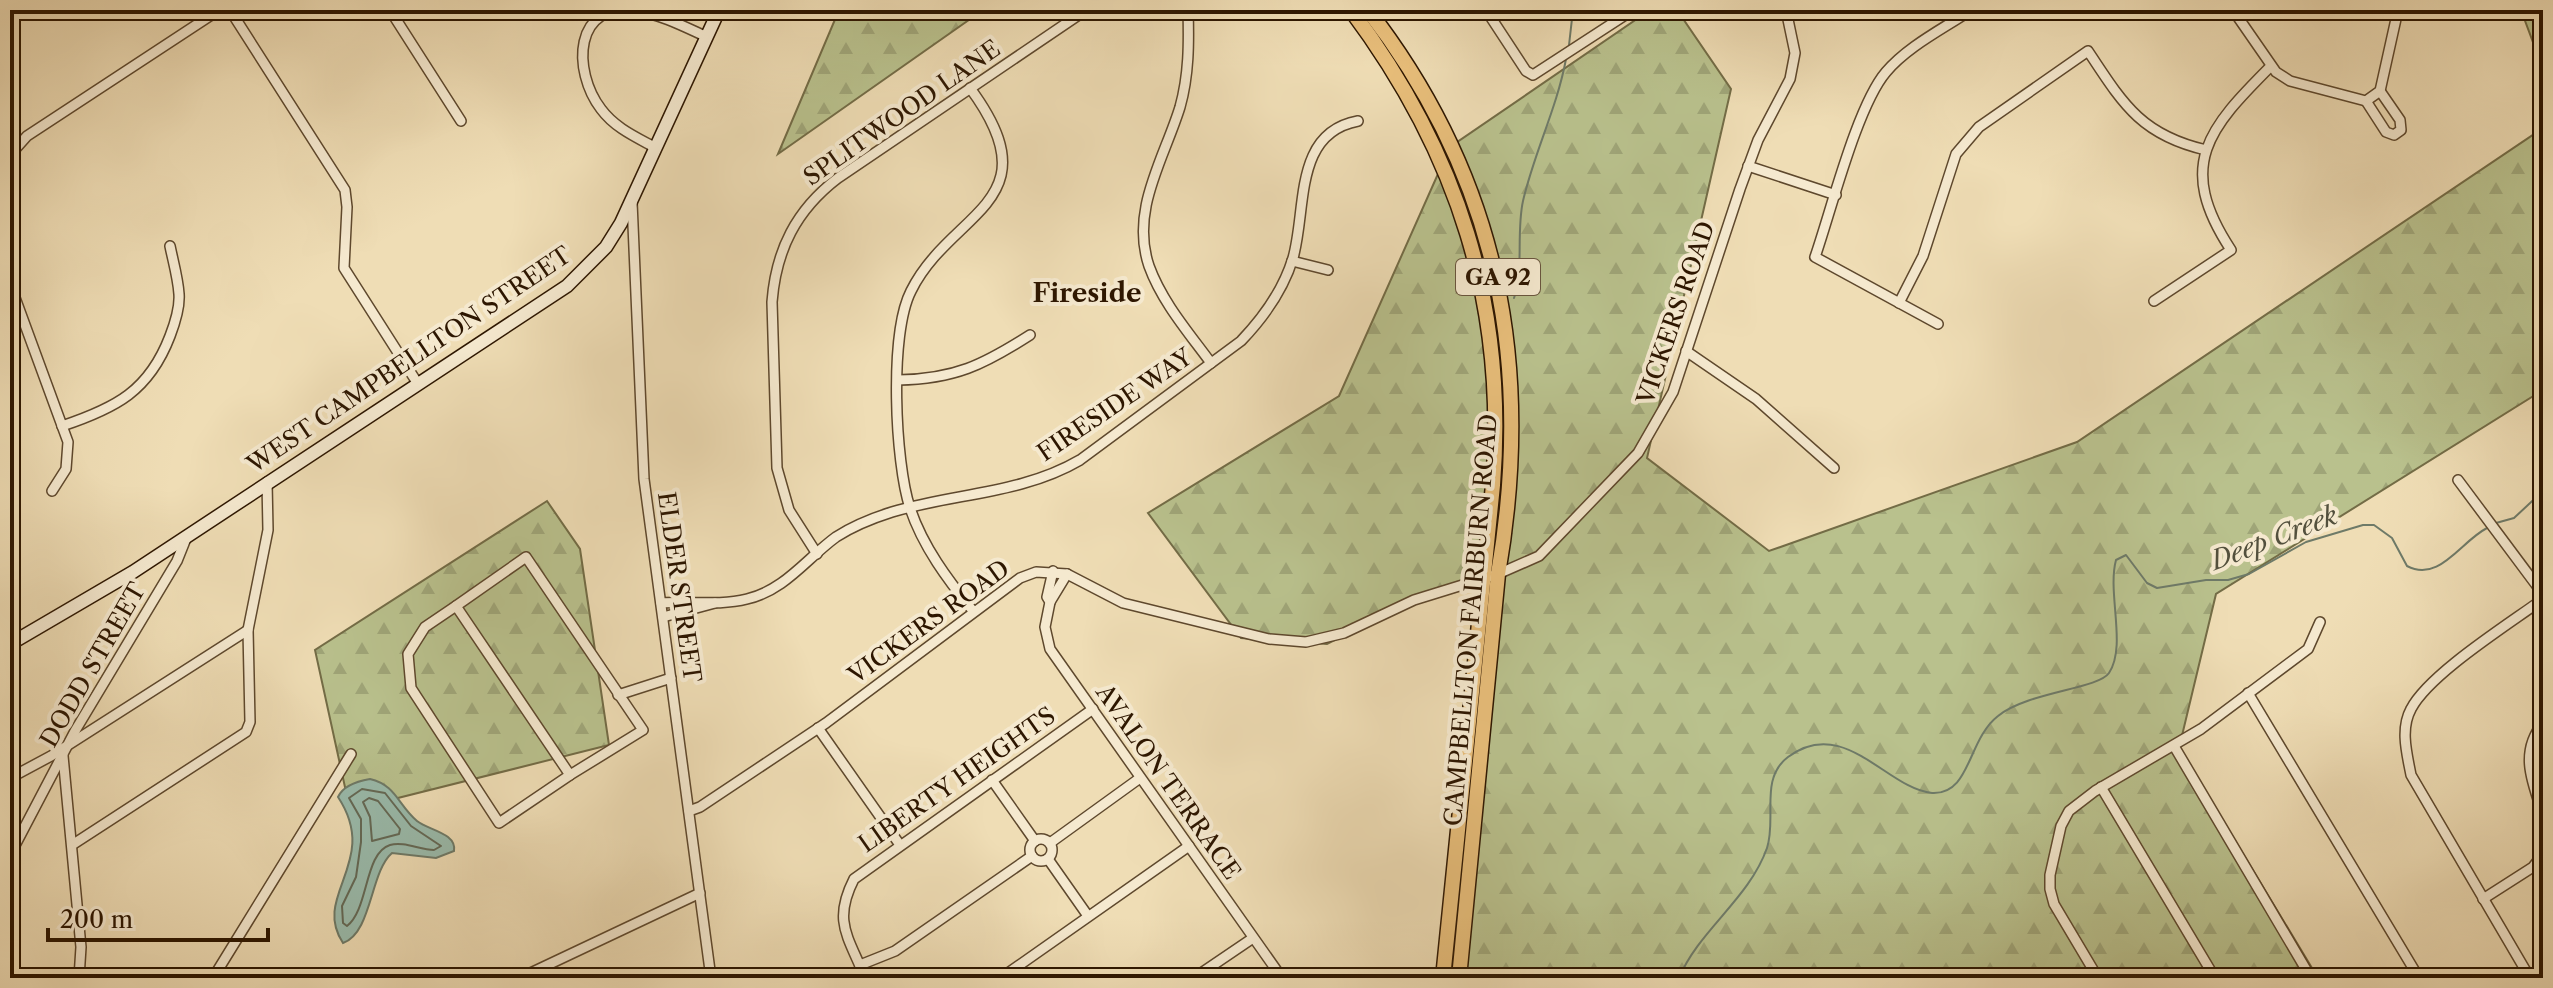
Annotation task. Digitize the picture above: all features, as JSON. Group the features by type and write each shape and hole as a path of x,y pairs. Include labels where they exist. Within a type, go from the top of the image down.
{"main road":[{"name":"WEST CAMPBELLTON STREET","path":"10,644 85,602 567,286 606,247 632,200 719,10"},
{"name":"CAMPBELLTON FAIRBURN ROAD","path":"1351,10 1390,64 1425,124 1454,190 1477,265 1490,336 1496,410 1493,485 1443,978"},
{"name":"CAMPBELLTON FAIRBURN ROAD","path":"1368,10 1401,56 1441,125 1471,191 1495,265 1508,336 1513,398 1507,519 1498,574 1459,978"}],"street":[{"path":"10,155 27,136 219,10"},
{"path":"230,10 345,190 344,268 418,384"},
{"path":"390,10 461,121"},
{"path":"590,10 598,19"},
{"name":"SPLITWOOD LANE","path":"817,554 789,510 777,468 772,302 779,256 796,221 824,189 1086,10"},
{"path":"1188,10 1186,82 1147,195 1143,235 1157,286 1211,363"},
{"path":"1486,10 1519,61 1533,75 1633,10"},
{"name":"VICKERS ROAD","path":"689,811 700,807 818,728 1020,578 1053,571 1067,574 1123,603 1288,642 1335,636 1414,600 1498,574 1539,556 1638,453 1673,392 1748,166 1794,63 1793,35 1786,10"},
{"path":"1938,324 1815,257 1869,100 1885,73 1906,53 1971,10"},
{"path":"2233,10 2271,66 2290,81 2366,101 2386,132 2394,135 2401,130 2400,120 2380,91"},
{"path":"2366,101 2380,91 2398,10"},
{"path":"656,148 615,125 591,94 581,54 583,39 598,19 612,12 637,11 707,37"},
{"path":"1899,303 1923,256 1956,154 1979,127 2088,51 2124,106 2139,121 2160,135 2206,150"},
{"path":"2154,301 2231,250 2215,225 2207,203 2206,150 2224,114 2271,66"},
{"path":"970,88 997,132 1002,155 999,178 984,210 929,265 911,291 899,329 898,380 902,466 910,508 934,557 973,611"},
{"name":"FIRESIDE WAY","path":"661,603 715,603 747,599 773,589 856,525 910,508 1023,485 1056,474 1211,363 1262,319 1280,292 1292,261 1309,163 1321,139 1331,129 1358,121"},
{"path":"1748,166 1836,195"},
{"name":"ELDER STREET","path":"632,200 640,438 711,978"},
{"path":"62,426 103,413 129,396 150,375 174,324 180,296 170,246"},
{"path":"1292,261 1328,270"},
{"path":"10,284 68,442 66,469 52,491"},
{"path":"898,380 932,379 965,372 993,359 1030,335"},
{"path":"1686,351 1756,399 1834,468"},
{"path":"2458,480 2543,596 2428,686 2410,710 2405,743 2411,775 2530,978"},
{"path":"72,845 246,732 250,722 248,630 268,530 267,482"},
{"name":"DODD STREET","path":"10,855 69,744 177,561 187,536"},
{"path":"526,557 618,695 643,730 499,823 411,688 408,654 425,627 526,557"},
{"name":"AVALON TERRACE","path":"1050,602 1047,597 1053,571"},
{"name":"AVALON TERRACE","path":"1067,574 1050,602 1045,627 1050,649 1282,978"},
{"name":"FIRESIDE WAY","path":"663,617 715,603"},
{"path":"456,606 570,775"},
{"path":"2098,978 2054,904 2050,875 2061,826 2069,811 2101,787 2174,746 2308,649 2320,622"},
{"path":"10,778 248,630"},
{"path":"618,695 671,678"},
{"path":"2248,693 2419,978"},
{"name":"LIBERTY HEIGHTS","path":"865,978 844,929 843,902 854,879 1093,709"},
{"path":"2543,723 2533,735 2527,762 2543,814"},
{"path":"818,728 900,845"},
{"path":"2174,746 2311,978"},
{"path":"213,978 351,754"},
{"path":"63,756 81,947 79,978"},
{"path":"1050,843 1140,778"},
{"path":"992,780 1035,841"},
{"path":"2101,787 2215,978"},
{"path":"1045,839 1050,843 1052,850 1048,859 1042,861 1032,856 1031,846 1035,841 1045,839"},
{"path":"1001,978 1189,846"},
{"path":"2483,899 2533,867 2543,854"},
{"path":"860,965 895,951 1032,856"},
{"path":"1048,859 1088,916"},
{"path":"520,978 700,893"},
{"path":"1194,978 1253,938"}],"green space":[{"path":"839,10 983,10 778,154"},
{"path":"1650,10 1677,10 1731,89 1647,458 1769,551 2077,442 2543,128 2543,390 2216,594 2179,748 2318,978 1450,978 1496,576 1392,611 1327,644 1241,638 1148,513 1339,396 1450,147"},
{"path":"2521,10 2543,10 2543,69"},
{"path":"547,501 580,549 609,745 350,810 315,650"}],"water":[{"path":"370,779 386,786 417,821 447,836 454,845 454,851 436,858 392,853 379,874 360,927 353,937 343,943 335,926 335,909 350,859 352,840 349,820 338,797 351,785"}],"waterway":[{"path":"1569,45 1573,10"},
{"path":"1514,298 1519,276 1523,201 1566,59"},
{"name":"Deep Creek","path":"2496,523 2514,518 2543,491"},
{"name":"Deep Creek","path":"1679,978 1699,945 1737,899 1759,866 1770,836 1774,776 1788,757 1808,746 1828,744 1864,758 1915,789 1932,793 1945,791 1962,776 1980,738 1998,716 2026,701 2091,683 2109,673 2114,662 2117,634 2116,560 2126,555 2147,583 2157,588 2206,580 2228,580 2249,574 2306,542 2363,525 2374,525 2392,538 2407,566 2419,570 2429,569 2449,559 2487,528"}],"district":[{"name":"Fireside","path":"1087,293"}]}
